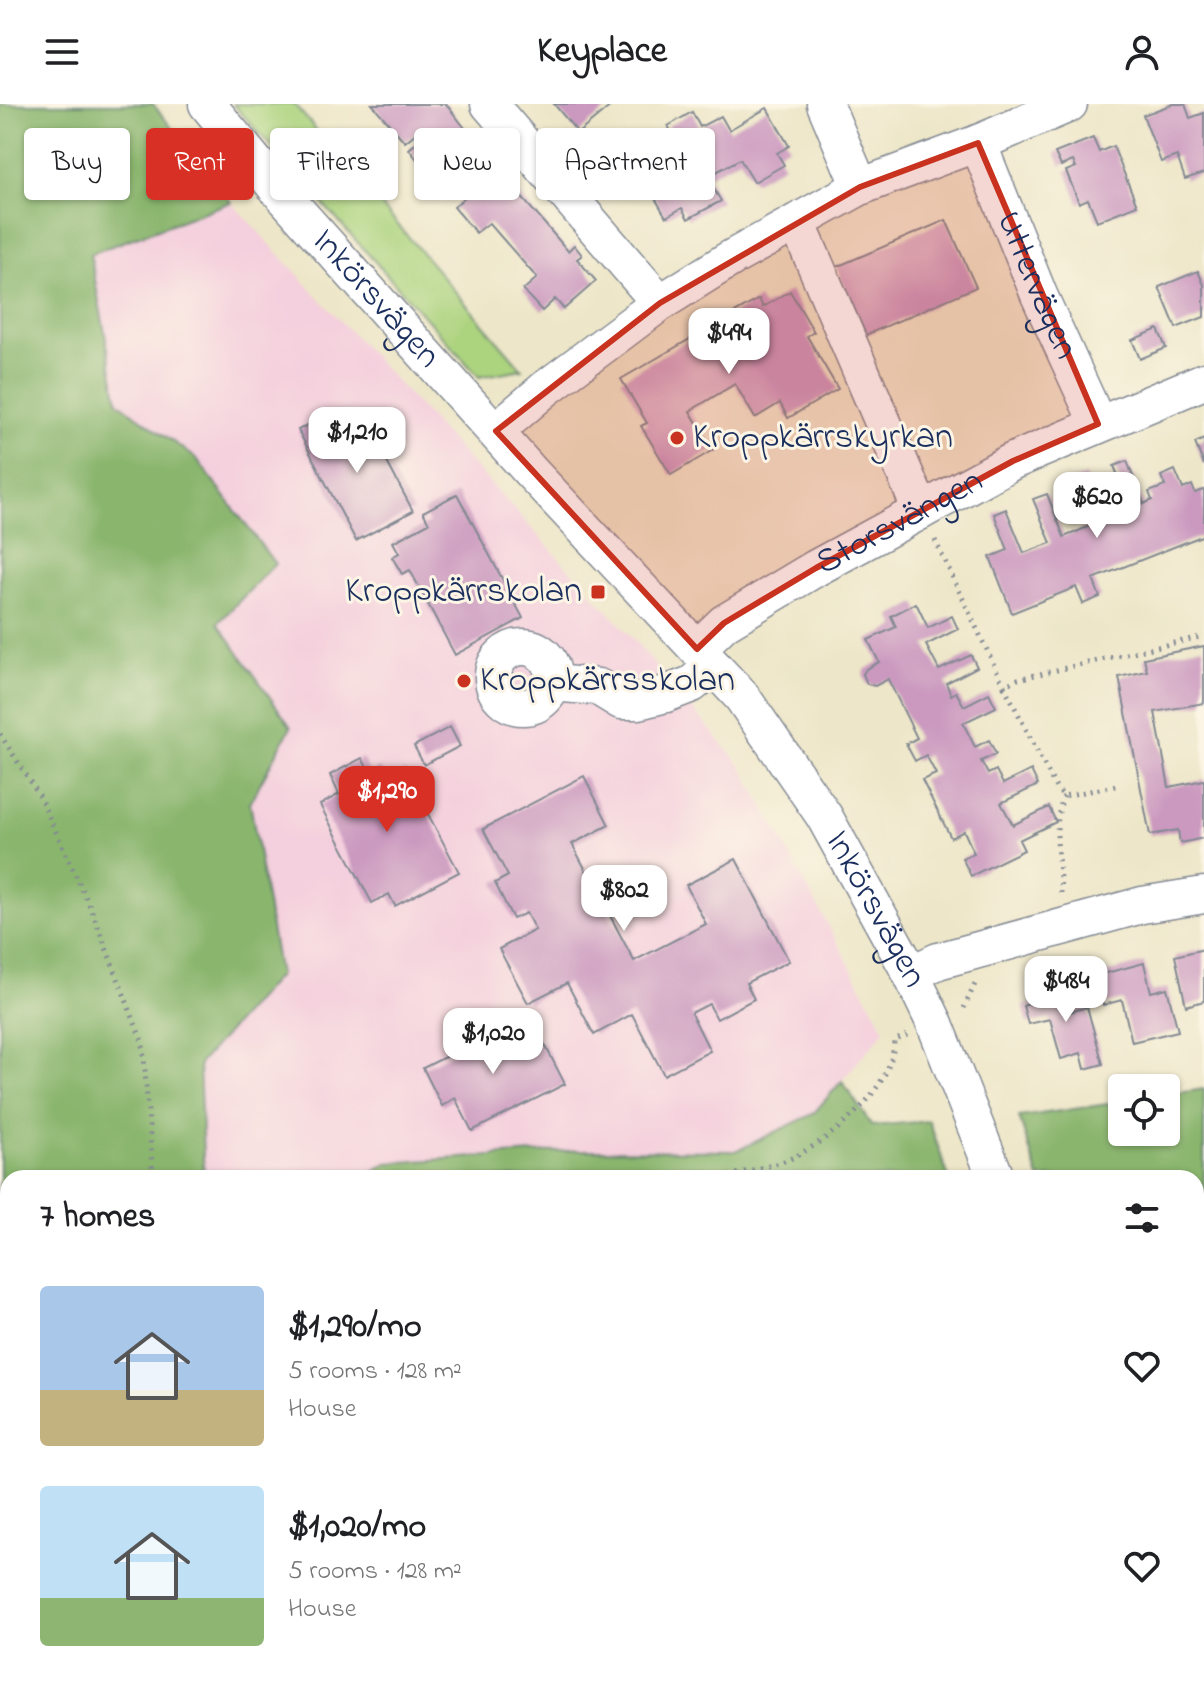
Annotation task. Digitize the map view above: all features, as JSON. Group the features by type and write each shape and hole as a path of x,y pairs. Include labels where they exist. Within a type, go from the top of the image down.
{"street":[{"name":"Inkörsvägen","path":"207,104 279,191 531,472 742,697 824,816 911,974 916,1032 992,1170"},
{"path":"489,104 660,303"},
{"path":"825,104 860,187"},
{"path":"496,431 545,389 660,303 730,259 860,187 978,143 1069,104"},
{"name":"Uttervägen","path":"978,143 1039,295 1098,424"},
{"path":"797,222 921,511"},
{"name":"Storsvängen","path":"705,657 724,623 816,568 1013,461 1204,381"},
{"path":"552,683 598,687 621,701 638,701 692,684 705,657"},
{"path":"911,974 938,961 1142,905 1204,895"}],"path":[{"path":"921,511 1004,686 1056,788 1064,796"},
{"path":"1004,686 1018,679 1204,636"},
{"path":"0,734 39,795 92,911 143,1044 152,1170"},
{"path":"1064,796 1120,785"},
{"path":"1064,796 1060,804 1058,829 1062,907 1066,926"},
{"path":"749,1170 797,1156 845,1122 880,1084 894,1056 894,1041 961,1015 992,947"}],"highlighted area":[{"path":"978,143 1098,424 1013,461 816,568 724,623 697,649 496,431 660,303 860,187"}],"shaded area":[{"name":"Kroppkärrsskolan","path":"231,202 629,634 742,767 885,1030 813,1114 736,1151 580,1150 387,1163 375,1170 204,1170 199,1064 279,975 250,802 291,727 218,623 197,459 118,402 89,254"}],"green space":[{"path":"0,104 153,104 172,128 146,128 146,200 231,202 90,254 118,402 197,459 275,564 218,623 291,727 250,802 279,975 199,1064 204,1170 0,1170"},
{"path":"233,104 294,104 315,128 270,128 270,145"},
{"path":"320,200 377,200 522,369 479,377"},
{"path":"842,1081 872,1126 929,1121 946,1170 375,1170 387,1163 580,1150 736,1151 813,1114"},
{"path":"1204,1089 1204,1170 1036,1170 1019,1117 1108,1104 1108,1146 1180,1146 1180,1093"}],"building":[{"path":"372,104 446,104 465,128 414,128 414,135 405,142 398,134 398,128 393,128"},
{"path":"554,104 613,104 584,128 574,128"},
{"path":"1173,104 1185,104 1190,118 1204,113 1204,173 1185,179 1177,156 1161,162 1143,115"},
{"path":"767,108 789,146 777,153 784,165 754,182 740,159 715,173 715,128 668,126 692,112 700,127 721,116 729,130"},
{"path":"1093,138 1099,152 1113,146 1137,205 1097,221 1088,199 1079,203 1066,171 1076,167 1073,161 1061,166 1055,153"},
{"path":"715,191 721,201 688,219 682,208 666,217 656,200 715,200"},
{"path":"520,195 568,251 574,245 582,255 577,259 596,281 564,309 555,299 542,311 523,290 537,278 489,223 476,233 454,207 462,200 520,200"},
{"path":"946,220 976,287 866,335 836,267"},
{"path":"1198,271 1204,285 1204,317 1176,328 1159,287"},
{"path":"790,291 814,332 807,336 838,389 788,418 780,403 755,418 735,384 690,411 713,450 671,475 641,426 647,423 621,379 759,299 763,307"},
{"path":"1158,329 1166,348 1140,359 1132,340"},
{"path":"362,415 413,511 356,541 298,430 321,418 329,433"},
{"path":"1204,439 1204,465 1195,443"},
{"path":"1127,461 1144,504 1152,500 1149,492 1165,486 1161,476 1175,470 1183,489 1192,485 1195,493 1204,490 1204,535 1093,579 1100,597 1083,604 1076,587 1012,613 990,557 1008,550 994,514 1006,509 1024,553 1051,543 1033,499 1047,494 1064,537 1074,533 1090,526 1072,481 1085,476 1103,520 1132,509 1114,466"},
{"path":"457,494 523,618 455,655 410,570 402,574 392,557 399,553 393,542 429,523 423,512"},
{"path":"916,603 928,628 952,616 958,629 926,645 939,670 971,655 977,667 946,683 951,695 956,692 964,706 989,693 996,707 963,723 975,747 989,740 996,754 981,761 988,774 996,770 1003,784 1031,770 1038,785 1001,803 1013,825 1049,807 1056,822 1019,840 1024,850 971,876 962,858 974,853 964,831 951,838 922,780 936,774 926,755 915,761 906,744 917,738 888,679 875,686 867,684 863,674 879,662 868,640 896,627 891,616"},
{"path":"1204,646 1204,703 1155,712 1169,787 1204,780 1204,838 1180,843 1178,830 1150,835 1119,677 1147,671 1144,658"},
{"path":"450,727 460,746 424,765 414,746"},
{"path":"362,758 370,773 380,768 387,780 405,771 459,872 395,906 389,894 372,903 320,805 339,794 330,775"},
{"path":"584,776 609,825 572,844 634,961 706,924 686,885 736,859 789,961 746,983 754,999 717,1019 709,1004 691,1013 710,1051 664,1075 632,1014 594,1035 567,983 528,1003 499,949 535,930 526,913 513,919 495,883 508,876 483,829"},
{"path":"1204,949 1204,1001 1186,1006 1175,956"},
{"path":"1144,963 1151,992 1167,988 1178,1031 1132,1042 1122,1000 1103,1005 1095,976"},
{"path":"1062,982 1070,1012 1087,1007 1103,1064 1085,1069 1081,1053 1061,1059 1050,1019 1028,1024 1023,1006 1037,1001 1034,989"},
{"path":"483,1027 487,1034 502,1027 510,1044 520,1039 526,1050 543,1041 565,1084 472,1131 455,1098 442,1106 423,1068 469,1045 464,1037"}],"place":[{"name":"Kroppkärrskyrkan","path":"677,438"},
{"name":"Kroppkärrskolan","path":"598,592"},
{"name":"Kroppkärrsskolan","path":"464,681"}]}
